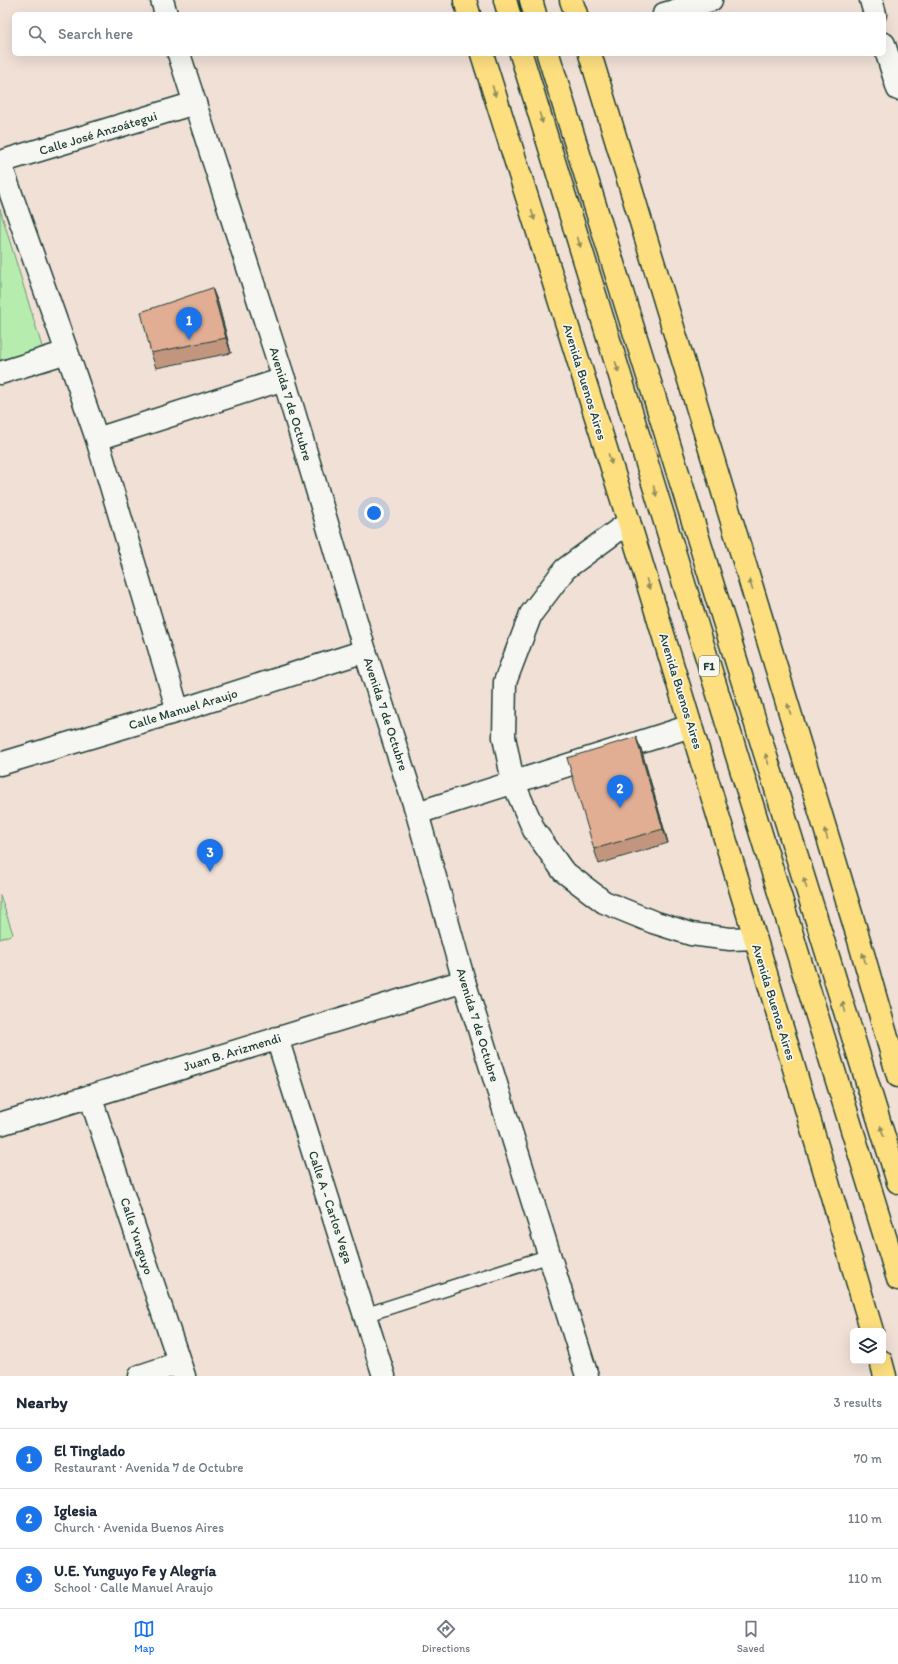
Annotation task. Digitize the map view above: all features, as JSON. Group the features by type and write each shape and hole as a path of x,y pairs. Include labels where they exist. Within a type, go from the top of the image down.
{"main road":[{"path":"465,0 468,12"},
{"path":"504,0 508,12"},
{"path":"531,0 534,12"},
{"path":"571,0 575,12"},
{"name":"Avenida Buenos Aires","path":"483,56 629,522 871,1328"},
{"name":"F1","path":"522,56 898,1279"},
{"name":"F1","path":"549,56 898,1182"},
{"path":"591,56 898,1076"},
{"path":"882,1364 886,1376"}],"street":[{"path":"162,0 165,12"},
{"path":"671,12 711,0"},
{"path":"870,0 874,12"},
{"path":"886,50 898,89"},
{"name":"Avenida 7 de Octubre","path":"180,56 284,379 366,651 417,813 464,981 587,1376"},
{"name":"Calle José Anzoátegui","path":"0,163 195,103"},
{"path":"0,163 97,439 178,711"},
{"path":"0,373 67,352"},
{"path":"97,439 284,379"},
{"path":"629,522 565,569 531,614 505,682 504,738 513,782 534,830 563,871 604,902 653,922 691,934 730,939 755,938"},
{"name":"Calle Manuel Araujo","path":"0,764 178,711 366,651"},
{"path":"417,813 691,726"},
{"name":"Juan B. Arizmendi","path":"0,1124 464,981"},
{"name":"Calle A - Carlos Vega","path":"277,1038 384,1376"},
{"name":"Calle Yunguyo","path":"90,1096 181,1370"},
{"path":"140,1376 181,1370"}],"lane":[{"path":"365,1315 550,1256"}],"green space":[{"path":"0,209 43,350 0,364"},
{"path":"0,895 13,934 0,939"}],"building":[{"path":"212,288 226,338 151,353 141,312"},
{"path":"636,737 663,829 594,849 567,758"}],"place":[{"name":"El Tinglado","path":"189,340"},
{"name":"Iglesia","path":"620,808"},
{"name":"U.E. Yunguyo Fe y Alegría","path":"210,872"}]}
